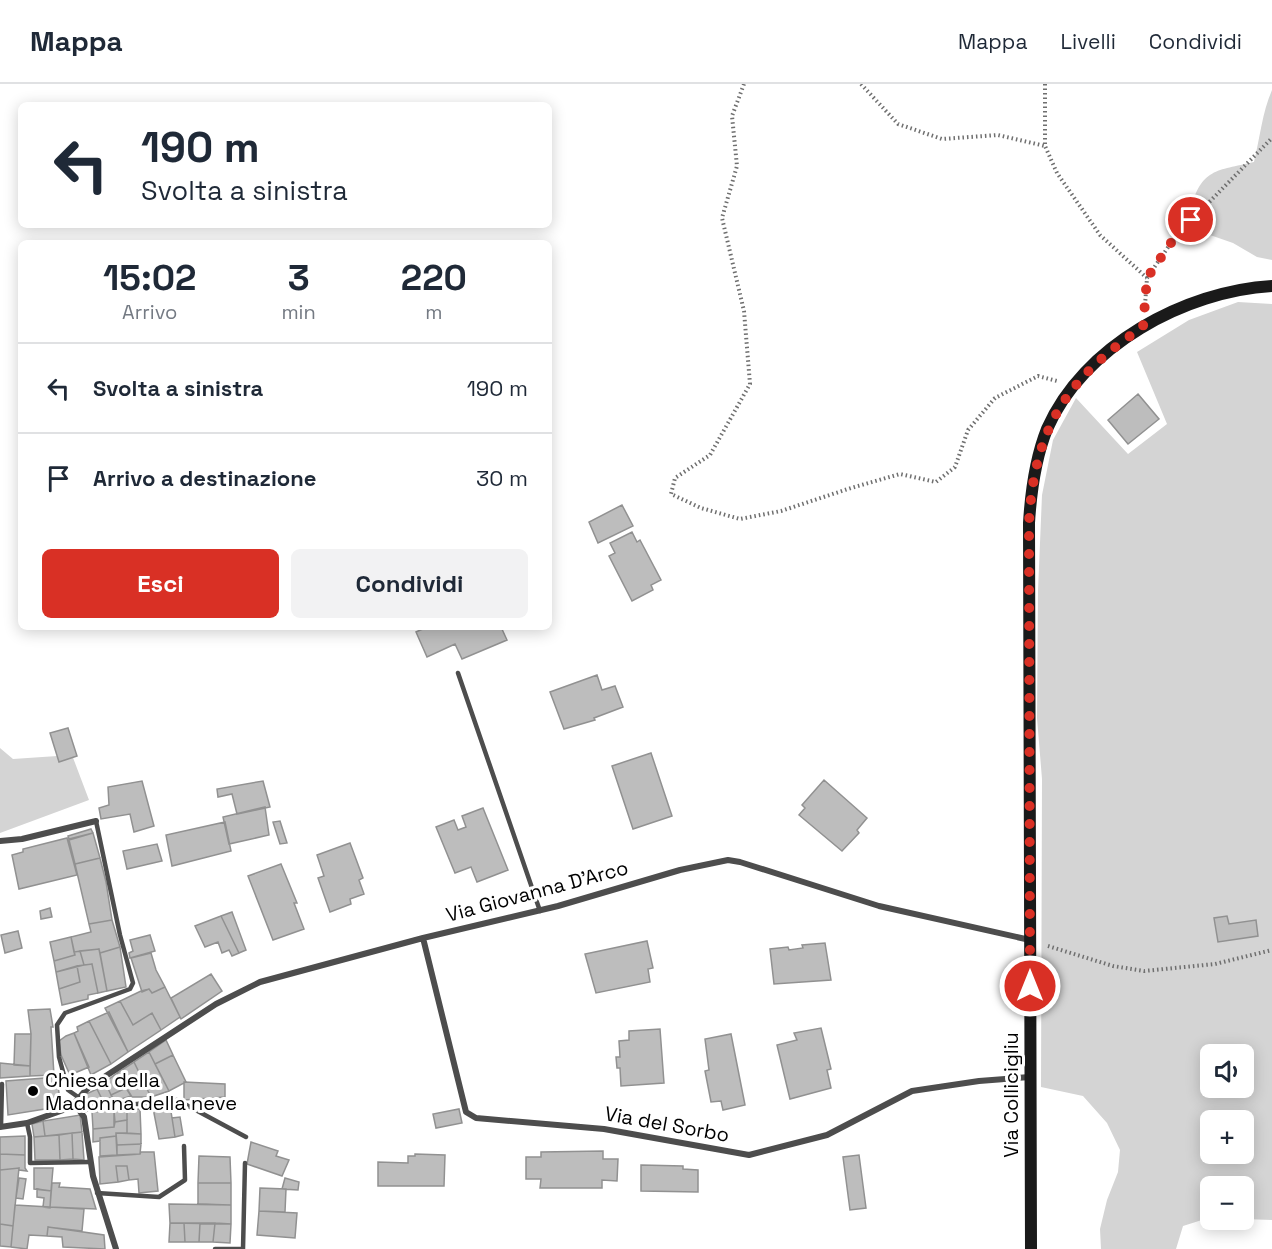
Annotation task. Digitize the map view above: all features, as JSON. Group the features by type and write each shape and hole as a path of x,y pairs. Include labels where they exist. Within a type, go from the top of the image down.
{"main road":[{"name":"Via Collicigliu","path":"1031,1249 1031,494 1035,467 1048,428 1075,386 1097,362 1143,327 1192,302 1246,288 1272,286"}],"street":[{"path":"0,841 22,839 96,821"},
{"name":"Via Giovanna D'Arco","path":"1,1127 27,1123 55,1114 76,1100 92,1085 237,992 280,975 540,911 680,870 728,860 751,865 879,906 1030,940"},
{"name":"Via del Sorbo","path":"423,938 466,1112 476,1118 604,1129 749,1155 827,1135 912,1091 979,1081 1030,1077"},
{"path":"76,1100 82,1112 97,1193 116,1249"}],"lane":[{"path":"458,673 540,911"},
{"path":"76,1100 68,1090 59,1057 57,1025 65,1013 130,989 133,983 120,935 96,821"},
{"path":"1,1127 2,1084"},
{"path":"117,1106 177,1100 246,1137"},
{"path":"82,1112 90,1108"},
{"path":"27,1123 30,1137 30,1163 90,1162"},
{"path":"97,1193 159,1197 185,1180 184,1146"},
{"path":"214,1249 243,1249 245,1163"}],"path":[{"path":"744,84 732,116 737,166 722,218 744,311 750,384 710,455 675,478 671,495 701,508 740,519 781,512 900,474 936,482 955,466 968,430 995,398 1038,376 1075,386"},
{"path":"861,84 898,124 942,139 998,135 1045,146"},
{"path":"1045,84 1045,146 1057,173 1100,235 1147,278"},
{"path":"1143,327 1147,278 1175,237 1272,138"},
{"path":"1030,940 1113,966 1144,971 1215,964 1272,950"}],"shaded area":[{"path":"1272,90 1272,260 1257,257 1233,243 1210,235 1190,210 1200,186 1212,174 1254,162 1263,117"},
{"path":"1238,302 1272,304 1272,1220 1254,1219 1254,1176 1200,1176 1200,1221 1183,1226 1176,1249 1101,1249 1100,1229 1107,1200 1118,1172 1120,1150 1107,1123 1083,1096 1041,1087 1042,779 1037,718 1038,591 1042,495 1053,440 1076,398 1128,454 1167,424 1137,352 1189,320"},
{"path":"0,748 13,759 72,755 89,800 0,833"}],"building":[{"path":"1138,394 1159,419 1128,444 1108,420"},
{"path":"622,505 633,526 598,543 589,522"},
{"path":"632,532 637,542 640,540 661,580 651,585 653,590 632,601 609,556 615,553 610,543"},
{"path":"420,630 502,630 507,640 462,659 455,644 427,657 416,632"},
{"path":"597,675 602,690 615,686 623,707 594,718 595,720 564,729 550,692"},
{"path":"68,728 77,756 59,762 50,733"},
{"path":"651,753 672,816 633,829 612,766"},
{"path":"824,780 867,818 857,830 859,833 842,851 799,815 805,808 802,805"},
{"path":"142,781 154,826 134,832 130,814 101,819 99,808 109,805 108,787"},
{"path":"263,781 270,807 237,814 232,794 218,797 217,789"},
{"path":"265,807 269,835 229,844 223,817"},
{"path":"483,808 508,870 477,882 471,867 455,873 436,827 454,820 458,830 466,827 462,816"},
{"path":"280,821 287,843 280,844 273,822"},
{"path":"225,822 231,851 172,866 166,835"},
{"path":"91,829 93,833 69,839 68,836"},
{"path":"93,833 100,858 75,864 69,840"},
{"path":"67,838 77,875 19,889 12,855 23,852 23,849"},
{"path":"350,843 363,878 359,880 364,894 350,899 351,904 330,912 318,878 324,876 317,855"},
{"path":"157,844 162,861 127,869 123,851"},
{"path":"100,858 112,920 89,924 75,864"},
{"path":"281,864 297,903 294,903 304,929 273,940 248,876"},
{"path":"50,908 52,917 41,919 40,911"},
{"path":"232,912 246,950 239,953 221,916"},
{"path":"221,916 239,953 232,956 229,950 222,953 218,942 205,947 195,926"},
{"path":"1227,916 1229,924 1256,920 1258,936 1218,942 1214,918"},
{"path":"112,920 120,947 100,953 99,949 74,952 71,937 91,932 89,924"},
{"path":"18,931 22,948 5,953 1,935"},
{"path":"150,935 155,951 130,958 129,953 133,951 130,940"},
{"path":"71,937 75,955 54,961 50,942"},
{"path":"647,941 653,968 648,969 650,982 596,993 585,954"},
{"path":"825,943 831,980 774,984 770,949 788,947 789,950 803,948 802,945"},
{"path":"120,947 126,987 107,991 100,953"},
{"path":"99,949 107,991 98,993 92,964 84,965 80,951"},
{"path":"80,951 84,965 56,972 54,961 75,955 74,952"},
{"path":"151,953 156,970 165,987 152,993 149,989 142,992 131,958"},
{"path":"92,964 98,993 88,995 88,999 62,1005 59,989 80,982 77,966"},
{"path":"77,966 80,982 59,989 56,972"},
{"path":"211,974 222,991 181,1019 171,998"},
{"path":"165,987 180,1017 161,1030 152,1013 133,1025 120,1001 141,991 149,989 152,993"},
{"path":"120,1001 133,1025 152,1013 161,1030 128,1052 105,1008"},
{"path":"50,1009 53,1027 51,1027 54,1075 30,1076 31,1034 28,1010"},
{"path":"109,1012 128,1052 111,1064 89,1021"},
{"path":"89,1021 111,1064 91,1075 74,1033 78,1031 77,1027"},
{"path":"821,1028 831,1069 827,1070 831,1088 790,1099 777,1045 797,1040 794,1033"},
{"path":"660,1029 664,1083 621,1086 620,1068 617,1068 616,1057 620,1057 619,1041 629,1040 629,1031"},
{"path":"74,1033 89,1067 70,1075 61,1055 59,1041"},
{"path":"15,1034 31,1034 30,1066 14,1065"},
{"path":"731,1034 745,1105 723,1110 721,1101 711,1102 705,1071 709,1070 705,1039"},
{"path":"166,1040 173,1055 155,1064 149,1052"},
{"path":"149,1052 169,1091 151,1097 134,1062"},
{"path":"173,1055 186,1082 169,1091 155,1064"},
{"path":"134,1062 151,1097 132,1097 117,1073"},
{"path":"0,1063 30,1066 30,1076 0,1078"},
{"path":"117,1073 126,1088 111,1095 106,1084"},
{"name":"Chiesa della Madonna della neve","path":"57,1077 60,1101 45,1109 8,1115 6,1081"},
{"path":"184,1082 225,1084 225,1097 184,1100"},
{"path":"106,1084 112,1097 103,1101 97,1089"},
{"path":"126,1088 131,1096 115,1101 111,1095"},
{"path":"97,1089 103,1101 89,1105 84,1095"},
{"path":"112,1097 119,1110 92,1112 89,1105"},
{"path":"170,1105 175,1137 159,1139 153,1108"},
{"path":"140,1109 141,1134 127,1133 127,1110"},
{"path":"459,1109 462,1123 436,1128 433,1114"},
{"path":"127,1110 127,1120 115,1122 114,1111"},
{"path":"114,1111 114,1127 93,1129 92,1112"},
{"path":"80,1115 82,1132 45,1136 43,1121"},
{"path":"180,1117 183,1135 175,1137 172,1118"},
{"path":"127,1120 127,1133 116,1133 116,1136 100,1138 100,1141 93,1142 93,1129 114,1127 115,1122"},
{"path":"43,1121 45,1136 34,1137 32,1124"},
{"path":"82,1132 84,1160 73,1159 72,1133"},
{"path":"72,1133 73,1159 60,1160 59,1135"},
{"path":"116,1133 141,1134 141,1144 117,1145"},
{"path":"59,1135 60,1160 35,1160 34,1137"},
{"path":"25,1136 25,1155 0,1154 0,1137"},
{"path":"116,1136 117,1155 100,1156 100,1138"},
{"path":"251,1142 278,1151 276,1156 289,1160 282,1176 247,1164"},
{"path":"141,1144 140,1154 117,1155 117,1145"},
{"path":"603,1151 603,1159 618,1159 617,1181 602,1180 602,1188 540,1188 541,1179 526,1179 526,1157 541,1157 541,1152"},
{"path":"141,1152 154,1152 158,1191 139,1193 138,1179 129,1180 127,1166 116,1166 118,1182 100,1184 99,1157 140,1154"},
{"path":"0,1154 25,1155 27,1171 19,1170 19,1168 0,1170"},
{"path":"415,1154 445,1155 444,1186 378,1186 378,1162 408,1163 408,1156 415,1156"},
{"path":"859,1155 866,1208 850,1210 843,1157"},
{"path":"199,1156 230,1157 231,1183 198,1183"},
{"path":"641,1165 683,1166 683,1169 698,1170 698,1192 641,1191"},
{"path":"116,1166 127,1166 129,1180 118,1182"},
{"path":"19,1168 13,1226 0,1224 0,1170"},
{"path":"34,1168 53,1168 51,1191 34,1189"},
{"path":"19,1178 26,1179 23,1199 16,1198"},
{"path":"285,1178 299,1182 298,1190 282,1189"},
{"path":"52,1183 60,1183 59,1187 90,1189 96,1209 50,1207"},
{"path":"198,1183 231,1183 231,1205 198,1204"},
{"path":"260,1188 286,1189 285,1212 259,1211"},
{"path":"37,1189 51,1191 50,1208 43,1207 44,1198 37,1197"},
{"path":"169,1204 231,1205 231,1224 170,1223"},
{"path":"15,1205 84,1209 82,1231 48,1227 47,1236 29,1235 27,1249 11,1247"},
{"path":"259,1211 297,1213 295,1238 257,1235"},
{"path":"170,1223 184,1223 185,1242 169,1242"},
{"path":"184,1223 200,1223 199,1242 185,1242"},
{"path":"200,1223 215,1223 213,1242 199,1242"},
{"path":"215,1223 231,1224 230,1243 213,1242"},
{"path":"0,1224 13,1226 11,1247 0,1246"},
{"path":"48,1227 104,1235 105,1249 63,1247 62,1237 47,1236"}],"place":[{"name":"Chiesa della Madonna della neve","path":"33,1091"}],"route":[{"path":"1030,986 1029,523 1035,467 1048,428 1075,386 1097,362 1143,327 1147,278 1175,237 1191,220"}]}
